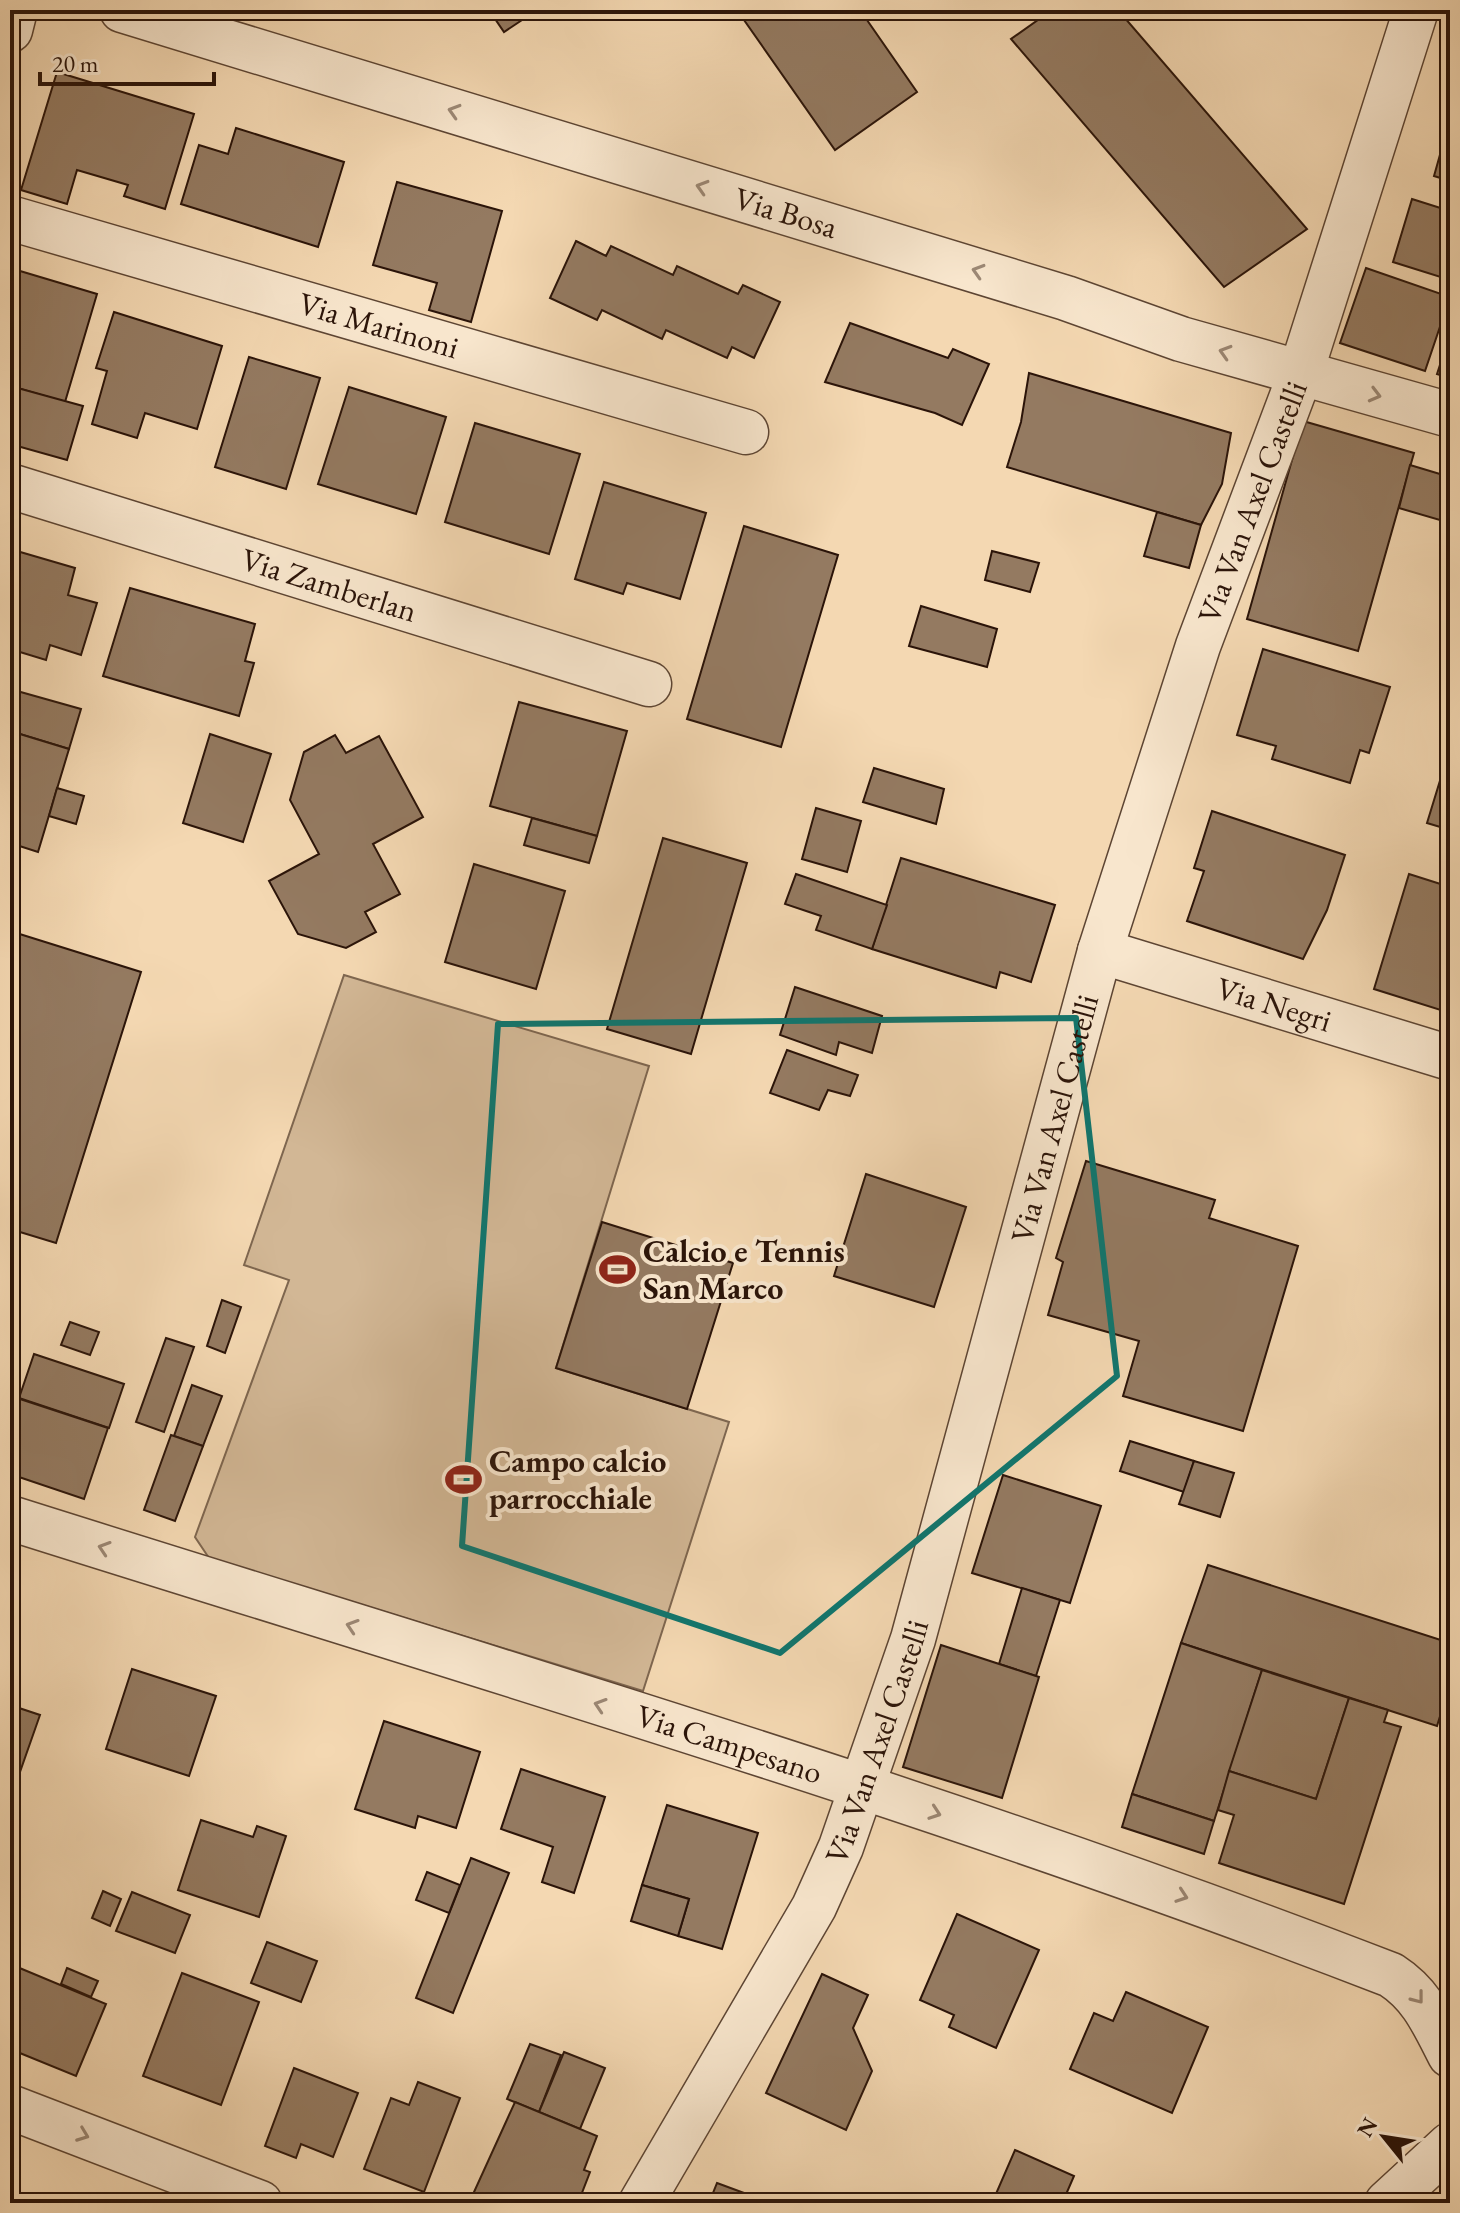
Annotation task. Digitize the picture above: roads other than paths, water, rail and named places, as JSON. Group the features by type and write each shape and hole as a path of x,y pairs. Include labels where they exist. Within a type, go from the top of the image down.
{"street":[{"path":"10,30 15,10"},
{"name":"Via Bosa","path":"122,10 1066,298 1181,339 1450,415"},
{"name":"Via Van Axel Castelli","path":"641,2203 814,1907 861,1788 913,1639 1100,951 1198,646 1300,375 1416,10"},
{"name":"Via Marinoni","path":"10,218 746,432"},
{"name":"Via Zamberlan","path":"10,486 649,684"},
{"name":"Via Negri","path":"1100,951 1450,1058"},
{"name":"Via Campesano","path":"10,1518 861,1788 1214,1907 1391,1975 1422,2000 1450,2055"},
{"path":"10,2107 260,2203"},
{"path":"1387,2203 1450,2145"}],"place":[{"name":"Calcio e Tennis San Marco","path":"617,1269"},
{"name":"Campo calcio parrocchiale","path":"463,1479"}]}
